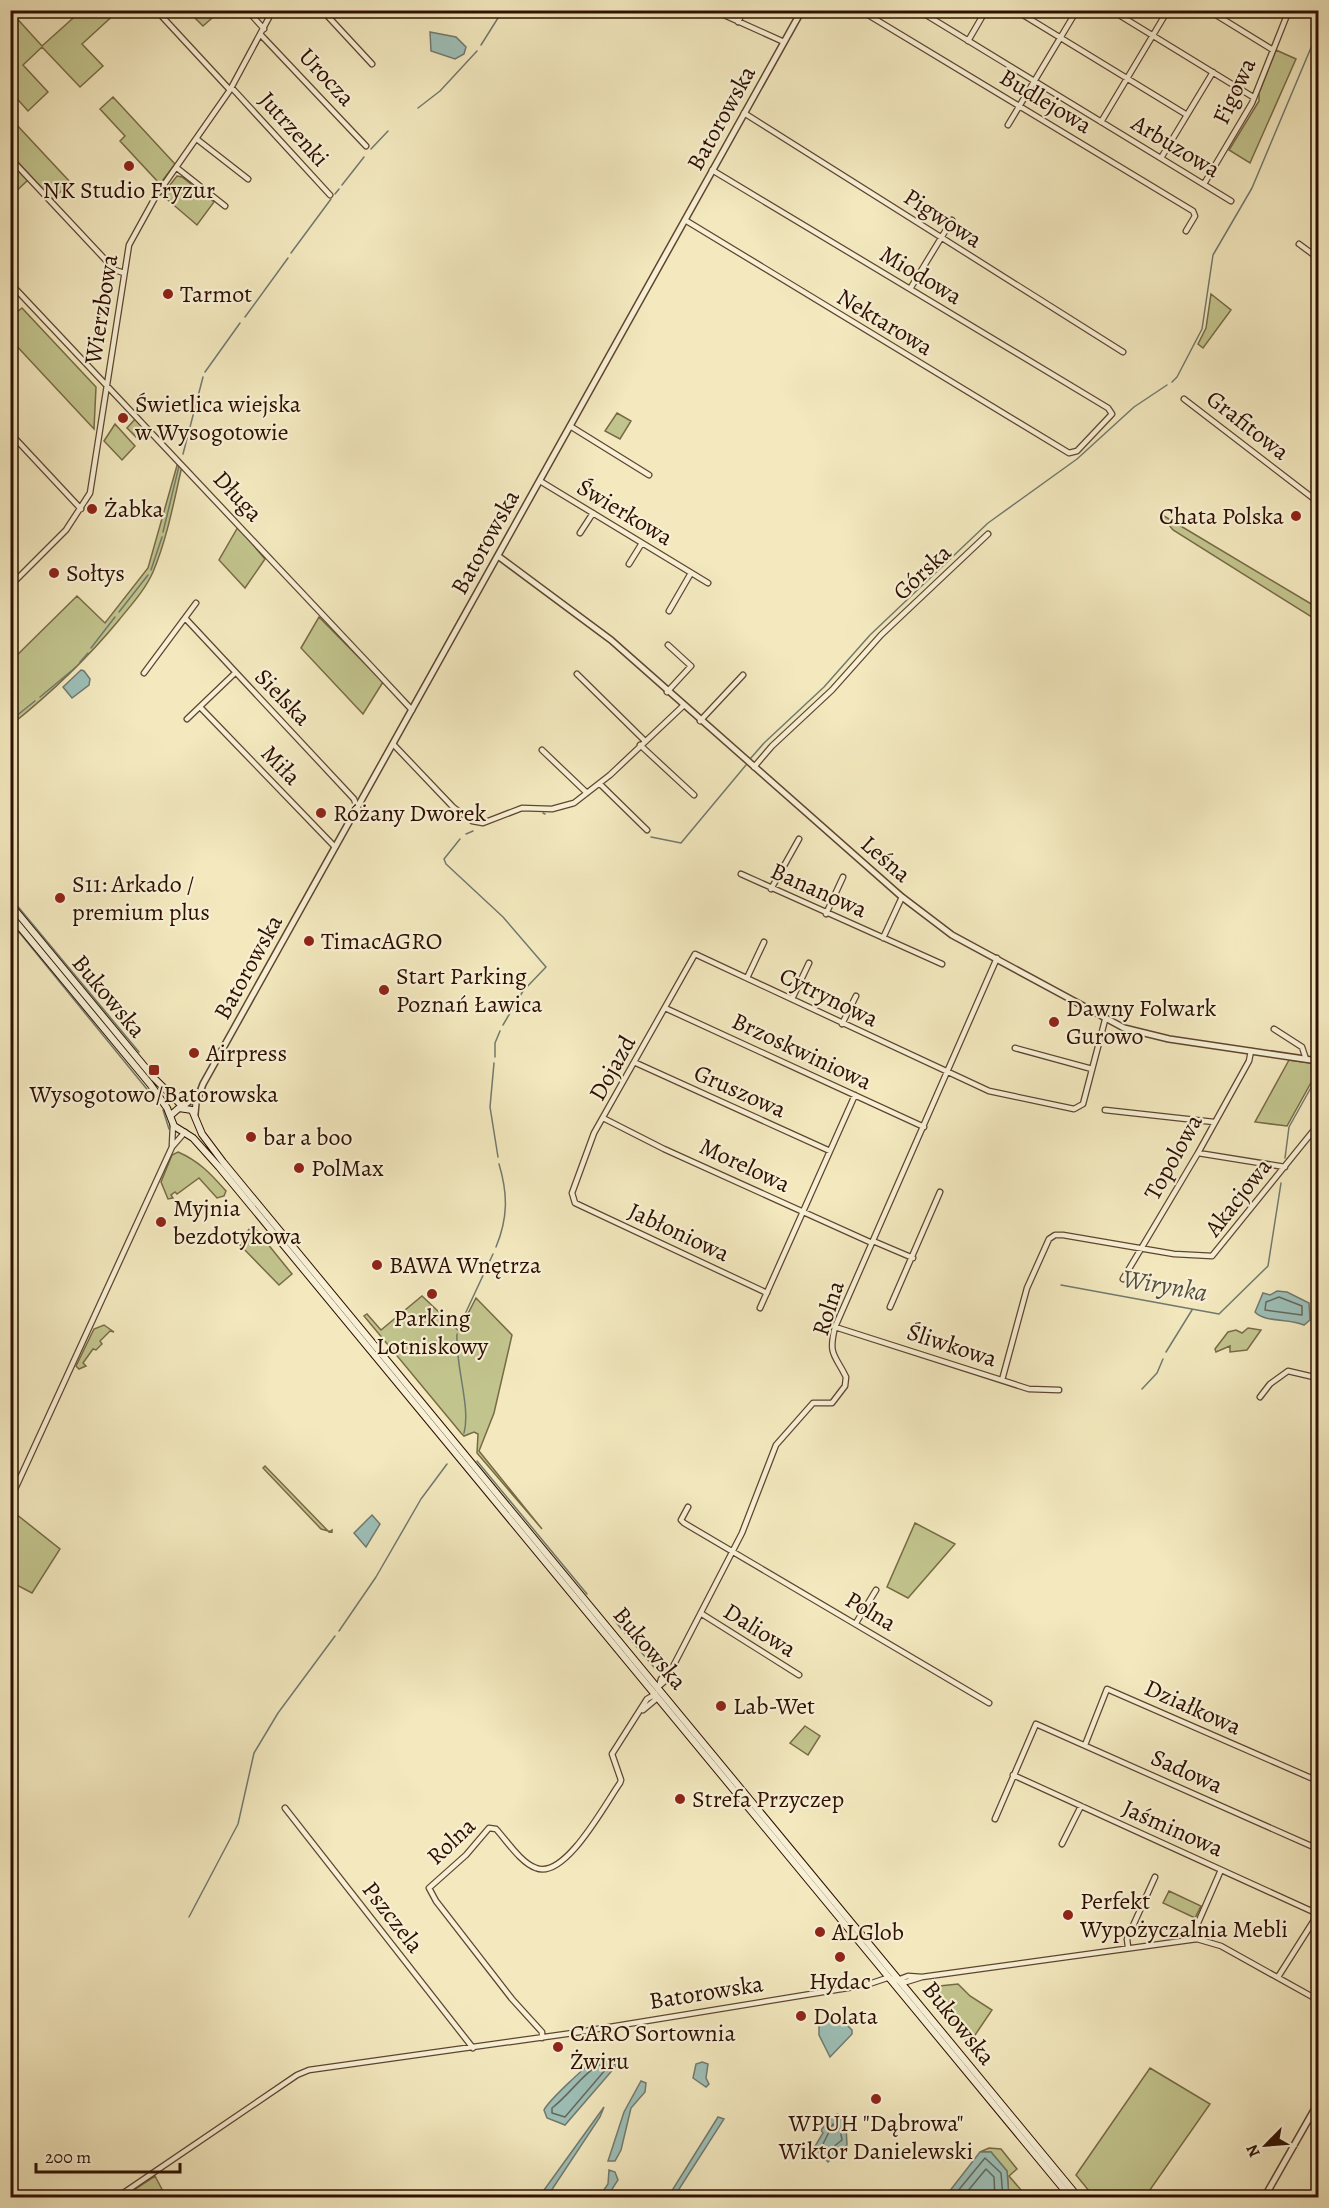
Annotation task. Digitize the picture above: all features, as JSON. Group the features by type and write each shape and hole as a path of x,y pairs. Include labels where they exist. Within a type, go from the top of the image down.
{"main road":[{"name":"Bukowska","path":"10,904 154,1078 183,1107"},
{"name":"Bukowska","path":"10,915 145,1077 171,1115"},
{"path":"183,1107 190,1109 196,1118 195,1127 185,1131 173,1124 171,1115 183,1107"},
{"name":"Bukowska","path":"196,1118 202,1134 223,1162 1079,2198"},
{"name":"Bukowska","path":"185,1131 219,1167 1071,2198"}],"street":[{"name":"Jutrzenki","path":"156,10 330,195"},
{"path":"247,10 264,29"},
{"name":"Wierzbowa","path":"10,586 60,537 90,493 124,273 132,239 156,196 198,140 231,89 273,10"},
{"path":"322,10 372,64"},
{"path":"713,10 784,42"},
{"path":"738,22 744,10"},
{"name":"Batorowska","path":"183,1107 199,1092 802,10"},
{"name":"Budlejowa","path":"860,10 1193,211 1195,216 1186,231"},
{"name":"Arbuzowa","path":"918,10 1231,201"},
{"path":"968,41 986,10"},
{"path":"1015,10 1187,116"},
{"path":"1008,125 1077,10"},
{"path":"1111,10 1253,97"},
{"path":"1101,122 1168,10"},
{"path":"1208,10 1273,50"},
{"name":"Figowa","path":"1204,184 1252,103 1289,10"},
{"name":"Urocza","path":"261,34 366,146"},
{"path":"1161,158 1213,72"},
{"name":"Pigwowa","path":"744,113 1123,352"},
{"path":"198,140 248,179"},
{"path":"10,158 115,270 124,273"},
{"path":"177,168 225,206"},
{"name":"Miodowa","path":"712,170 1111,410"},
{"name":"Nektarowa","path":"685,220 1069,453 1077,451 1098,431 1112,414 1111,410"},
{"path":"910,290 952,220"},
{"path":"1299,244 1318,258"},
{"name":"Długa","path":"10,283 412,710"},
{"name":"Grafitowa","path":"1184,399 1318,502"},
{"path":"570,426 649,475"},
{"path":"10,433 81,509"},
{"name":"Świerkowa","path":"540,481 708,583"},
{"path":"580,534 592,513"},
{"name":"Górska","path":"753,768 772,746 832,690 881,635 987,534"},
{"path":"629,564 642,543"},
{"name":"Leśna","path":"498,556 611,640 753,768 902,897 952,935 1105,1020 1145,1034 1318,1061"},
{"name":"Świerkowa","path":"669,611 692,573"},
{"path":"144,673 196,603"},
{"name":"Sielska","path":"186,619 354,799 357,808"},
{"path":"667,692 691,666 668,645"},
{"path":"187,719 235,673"},
{"path":"577,674 644,740"},
{"path":"700,721 743,675"},
{"path":"393,744 453,807 477,823 522,808 563,807 600,784 644,740 683,706"},
{"name":"Miła","path":"200,707 335,847"},
{"path":"640,745 694,795"},
{"path":"542,750 587,793"},
{"path":"600,784 647,830"},
{"path":"354,799 362,798"},
{"path":"771,890 799,839"},
{"name":"Bananowa","path":"741,874 771,890 942,964"},
{"path":"826,914 843,877"},
{"name":"Bananowa","path":"883,938 902,897"},
{"path":"747,978 764,942"},
{"name":"Cytrynowa","path":"695,954 989,1091 1074,1109 1083,1104 1105,1020"},
{"name":"Dojazd","path":"575,1203 572,1192 594,1133 636,1063 695,954"},
{"name":"Rolna","path":"542,2038 542,2032 512,1999 436,1901 429,1888 466,1855 489,1828 496,1830 533,1867 545,1870 560,1864 570,1854 620,1783 621,1779 612,1754 641,1712 655,1700 654,1695 662,1676 671,1669 702,1614 733,1551 776,1445 813,1403 832,1402 845,1386 846,1377 835,1360 832,1350 835,1327 997,958"},
{"path":"792,999 809,963"},
{"path":"842,1024 856,996"},
{"name":"Brzoskwiniowa","path":"665,1008 924,1126"},
{"path":"1274,1029 1302,1047 1306,1059"},
{"path":"1015,1047 1092,1069"},
{"name":"Topolowa","path":"1123,1279 1198,1153 1249,1061 1251,1051"},
{"name":"Gruszowa","path":"636,1063 830,1151"},
{"name":"Batorowska","path":"196,1118 199,1092"},
{"path":"760,1308 855,1095"},
{"path":"1105,1110 1214,1122"},
{"name":"Morelowa","path":"604,1119 664,1149 804,1212 913,1258"},
{"path":"172,1148 173,1124"},
{"name":"Akacjowa","path":"1002,1380 1027,1288 1049,1239 1055,1235 1063,1235 1174,1254 1212,1256 1218,1253 1318,1125"},
{"path":"10,1500 172,1148 185,1131"},
{"path":"1198,1153 1285,1167"},
{"path":"890,1307 940,1192"},
{"name":"Jabłoniowa","path":"575,1203 767,1293"},
{"name":"Śliwkowa","path":"835,1327 1029,1389 1059,1389"},
{"path":"1260,1397 1270,1384 1288,1371 1318,1378"},
{"name":"Polna","path":"688,1507 681,1520 684,1523 989,1703"},
{"path":"856,1623 876,1590"},
{"name":"Daliowa","path":"702,1614 799,1676"},
{"name":"Działkowa","path":"1085,1745 1107,1689 1318,1781"},
{"name":"Sadowa","path":"1013,1775 1036,1724 1042,1725 1318,1849"},
{"path":"995,1819 1013,1775"},
{"name":"Jaśminowa","path":"1013,1775 1318,1914"},
{"path":"1062,1844 1081,1806"},
{"name":"Pszczela","path":"285,1808 473,2048"},
{"path":"1191,1939 1221,1870"},
{"path":"1128,1947 1127,1939 1155,1877"},
{"path":"1278,1977 1318,1914"},
{"name":"Batorowska","path":"900,1979 908,1976 922,1977 1191,1939 1221,1946 1318,2000"},
{"name":"Batorowska","path":"116,2198 303,2072 542,2038 866,1985 887,1978 913,1981 922,1977"},
{"path":"913,1981 911,1990 914,1997"},
{"path":"1264,2198 1318,2103"}],"green space":[{"path":"81,11 118,11 82,44 103,66 80,87 42,47 23,65 48,92 28,111 11,92 11,12 42,46"},
{"path":"188,11 220,11 203,26"},
{"path":"1276,50 1296,59 1250,163 1229,150 1259,101 1259,93"},
{"path":"113,97 175,164 160,184 120,141 125,136 100,109"},
{"path":"15,123 71,183 52,199 11,155 11,127"},
{"path":"11,162 28,180 11,196"},
{"path":"177,176 182,177 214,202 197,225 162,195"},
{"path":"1211,294 1231,310 1203,348 1198,344 1206,328"},
{"path":"11,305 18,311 22,308 96,387 94,429 11,340"},
{"path":"617,413 631,421 620,439 605,431"},
{"path":"136,418 146,428 136,437 127,428"},
{"path":"115,424 135,446 122,460 104,441"},
{"path":"178,462 182,466 170,520 158,559 146,585 107,635 81,662 11,725 11,661 77,596 105,623 148,568"},
{"path":"1159,513 1318,608 1318,621 1173,530"},
{"path":"238,527 265,559 245,588 219,560"},
{"path":"319,617 383,682 363,714 301,648"},
{"path":"1289,1060 1318,1064 1318,1070 1287,1126 1255,1122"},
{"path":"178,1152 210,1174 226,1191 224,1196 217,1198 199,1178 177,1194 175,1192 171,1195 173,1198 168,1199 161,1182 172,1155"},
{"path":"254,1227 292,1274 279,1285 240,1245 249,1229"},
{"path":"422,1296 459,1331 476,1298 512,1335 494,1413 479,1451 542,1529 477,1453 478,1434 474,1432 464,1436 461,1433 364,1316 367,1314 381,1330"},
{"path":"104,1325 114,1332 110,1331 100,1341 102,1344 96,1350 93,1349 83,1363 86,1366 79,1369 76,1366 94,1329"},
{"path":"1248,1328 1261,1330 1247,1350 1230,1352 1230,1346 1216,1352 1215,1349 1228,1332 1236,1330 1242,1333"},
{"path":"265,1466 328,1531 321,1529 263,1468"},
{"path":"11,1510 60,1549 32,1593 11,1582"},
{"path":"915,1523 955,1544 908,1598 887,1587"},
{"path":"805,1726 820,1736 808,1755 790,1743"},
{"path":"1169,1891 1201,1906 1195,1918 1163,1903"},
{"path":"958,1984 970,1996 992,2010 969,2044 935,2003 930,1987"},
{"path":"1150,2068 1210,2104 1145,2197 1094,2197 1076,2175"},
{"path":"989,2148 1001,2149 1017,2169 1009,2176 1027,2197 1009,2197 1007,2171 991,2152 980,2152"},
{"path":"155,2176 166,2197 123,2197"}],"water":[{"path":"430,32 456,37 466,47 464,54 455,59 431,51"},
{"path":"81,670 90,679 89,685 72,698 63,687"},
{"path":"1277,1291 1287,1292 1309,1303 1310,1320 1304,1325 1265,1318 1255,1312 1263,1293 1270,1295"},
{"path":"372,1515 380,1524 366,1547 354,1533"},
{"path":"824,2021 845,2023 852,2030 852,2034 830,2057 819,2035 819,2024"},
{"path":"596,2059 611,2059 616,2066 565,2125 547,2118 544,2110 547,2105"},
{"path":"702,2062 708,2064 706,2078 709,2084 706,2087 693,2078 696,2064"},
{"path":"641,2081 646,2083 645,2092 631,2108 621,2150 615,2161 608,2161 624,2112"},
{"path":"604,2107 600,2117 547,2197 539,2197"},
{"path":"838,2114 846,2125 847,2145 828,2162 814,2148 823,2133 821,2130 834,2115"},
{"path":"718,2117 724,2119 674,2197 668,2197"},
{"path":"980,2152 991,2152 1007,2171 1009,2197 945,2197"},
{"path":"609,2170 615,2172 618,2180 607,2197 599,2197 608,2184"}],"waterway":[{"path":"481,45 503,10"},
{"path":"1172,382 1177,377 1202,329 1213,255 1252,188 1318,31"},
{"path":"418,108 440,91 477,51"},
{"path":"371,149 388,131"},
{"path":"342,185 364,157"},
{"path":"335,194 339,189"},
{"path":"291,253 331,199"},
{"path":"245,317 288,258"},
{"path":"205,372 240,323"},
{"path":"183,454 203,377"},
{"path":"750,759 824,687 870,635 988,523 1077,459 1134,407 1167,385"},
{"path":"163,532 179,466"},
{"path":"151,570 162,537"},
{"path":"119,612 148,575"},
{"path":"91,648 115,617"},
{"path":"80,662 88,653"},
{"path":"40,697 76,667"},
{"path":"10,721 35,701"},
{"path":"651,837 681,843 746,765"},
{"path":"466,834 473,831"},
{"path":"460,839 444,859 446,864 503,917 546,967 523,991 503,1025"},
{"path":"10,897 139,1052"},
{"path":"10,921 159,1104"},
{"path":"495,1057 495,1043 500,1031"},
{"path":"494,1063 490,1107 498,1157"},
{"name":"Wirynka","path":"1285,1158 1289,1127 1318,1075"},
{"path":"163,1110 169,1129"},
{"path":"496,1247 505,1216 504,1186 499,1164"},
{"name":"Wirynka","path":"1061,1285 1219,1314 1268,1266 1281,1183"},
{"path":"459,1327 493,1254"},
{"path":"1166,1352 1192,1310"},
{"path":"457,1334 458,1359 466,1411 464,1433"},
{"path":"1142,1389 1157,1373 1163,1359"},
{"path":"477,1461 587,1594"},
{"path":"339,1631 376,1577 421,1499 447,1464"},
{"path":"614,1620 658,1672"},
{"path":"189,1917 238,1824 254,1753 278,1713 335,1636"}],"place":[{"name":"NK Studio Fryzur","path":"129,166"},
{"name":"Tarmot","path":"168,294"},
{"name":"Świetlica wiejska w Wysogotowie","path":"123,418"},
{"name":"Żabka","path":"92,509"},
{"name":"Chata Polska","path":"1296,516"},
{"name":"Sołtys","path":"54,573"},
{"name":"Różany Dworek","path":"321,813"},
{"name":"S11: Arkado / premium plus","path":"60,898"},
{"name":"TimacAGRO","path":"309,941"},
{"name":"Start Parking Poznań Ławica","path":"384,990"},
{"name":"Dawny Folwark Gurowo","path":"1054,1022"},
{"name":"Airpress","path":"194,1053"},
{"name":"Wysogotowo/Batorowska","path":"154,1070"},
{"name":"bar a boo","path":"251,1137"},
{"name":"PolMax","path":"299,1168"},
{"name":"Myjnia bezdotykowa","path":"161,1222"},
{"name":"BAWA Wnętrza","path":"377,1265"},
{"name":"Parking Lotniskowy","path":"432,1294"},
{"name":"Lab-Wet","path":"721,1706"},
{"name":"Strefa Przyczep","path":"680,1799"},
{"name":"Perfekt Wypożyczalnia Mebli","path":"1068,1915"},
{"name":"ALGlob","path":"820,1932"},
{"name":"Hydac","path":"840,1957"},
{"name":"Dolata","path":"801,2016"},
{"name":"CARO Sortownia Żwiru","path":"558,2047"},
{"name":"WPUH \"Dąbrowa\" Wiktor Danielewski","path":"876,2099"}]}
